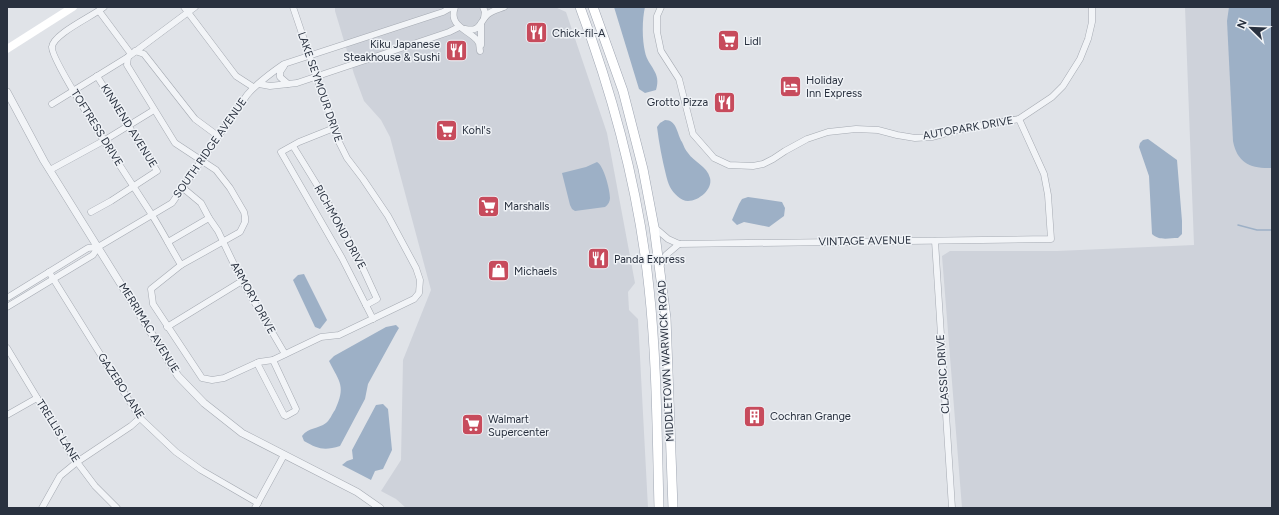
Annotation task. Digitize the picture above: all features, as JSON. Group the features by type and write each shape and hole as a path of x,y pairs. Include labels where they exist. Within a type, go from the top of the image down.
{"main road":[{"path":"7,48 73,7"},
{"path":"576,7 584,18"},
{"name":"MIDDLETOWN WARWICK ROAD","path":"580,7 596,52 617,120 630,168 642,233 648,273 652,320 656,386 659,508"},
{"name":"MIDDLETOWN WARWICK ROAD","path":"593,7 623,91 642,162 654,227 660,266 668,346 673,508"}],"street":[{"path":"52,104 131,54 186,10 195,7"},
{"name":"LAKE SEYMOUR DRIVE","path":"202,160 216,170 223,178 244,212 244,227 240,232 181,265 150,289 153,304 202,378 212,380 224,378 257,363 273,360 321,337 339,335 414,299 419,293 420,280 416,268 388,216 347,158 338,140 293,7"},
{"path":"454,7 454,21 477,40 480,51 483,7"},
{"name":"SOUTH RIDGE AVENUE","path":"98,247 172,203 246,95 284,64 443,12 454,7"},
{"path":"186,10 236,76 256,86 270,86 297,83 461,28 470,30 476,28 488,14 504,7"},
{"name":"AUTOPARK DRIVE","path":"662,7 658,16 657,32 661,51 679,79 693,134 714,158 729,165 753,166 773,159 807,139 828,132 852,129 878,130 915,138 932,137 965,128 1019,119 1052,97 1063,86 1080,59 1088,39 1092,22 1092,7"},
{"path":"102,9 131,54"},
{"name":"TOFTRESS DRIVE","path":"102,9 57,37 52,48 53,55 104,140 152,215 181,265"},
{"path":"131,54 127,65 175,143 202,160"},
{"path":"131,54 144,54 195,119 218,136"},
{"path":"284,64 280,72 280,77 288,84"},
{"name":"KINNEND AVENUE","path":"90,212 157,171 98,76"},
{"name":"MERRIMAC AVENUE","path":"7,92 50,170 178,376 204,403 242,433 357,492 380,508"},
{"path":"50,170 154,110"},
{"name":"VINTAGE AVENUE","path":"679,244 1051,239 1048,195 1044,174 1019,119"},
{"path":"293,146 334,128"},
{"name":"RICHMOND DRIVE","path":"366,305 378,299 330,206 293,146 281,152 342,258 373,319"},
{"name":"ARMORY DRIVE","path":"183,188 201,202 218,231 242,282 285,354"},
{"path":"168,242 209,218"},
{"path":"654,227 668,239 679,244 666,255 660,266"},
{"name":"CLASSIC DRIVE","path":"935,240 952,508"},
{"path":"7,298 88,248 98,247"},
{"path":"7,307 54,280 93,255 98,247"},
{"name":"GAZEBO LANE","path":"49,272 140,418 176,452 256,506"},
{"path":"167,326 242,282"},
{"name":"TRELLIS LANE","path":"7,348 71,454 95,486 117,508"},
{"path":"257,363 284,415 286,416 295,412 296,409 273,360"},
{"path":"7,415 37,398"},
{"path":"42,508 60,476 77,462 131,426 140,418"},
{"path":"256,506 284,455"}],"shaded area":[{"path":"335,7 555,7 566,12 607,133 635,283 628,292 629,310 638,319 648,508 406,508 396,499 381,491 401,460 403,360 431,290 390,137 381,120 364,101 354,74"},
{"path":"1185,7 1272,7 1272,508 962,508 942,256 950,251 1057,251 1194,245"}],"water":[{"path":"614,7 645,7 643,23 644,47 647,57 656,74 656,90 645,93 639,89"},
{"path":"1229,7 1272,7 1272,168 1251,166 1238,155 1235,149 1233,141 1227,21"},
{"path":"665,120 672,122 686,151 706,170 710,178 709,186 701,197 685,201 671,189 666,175 657,127"},
{"path":"1148,139 1177,160 1182,221 1182,234 1178,238 1158,238 1152,234 1149,176 1139,147 1143,140"},
{"path":"597,162 602,168 608,184 610,194 609,202 605,207 575,211 570,205 562,173 586,167"},
{"path":"748,197 782,202 785,208 784,216 769,227 744,222 737,225 732,220 742,199"},
{"path":"304,274 327,320 320,329 315,327 293,280 298,275"},
{"path":"396,325 399,328 368,384 365,399 340,446 325,449 313,446 304,441 302,436 305,433 323,425 330,419 338,402 341,390 339,380 329,361 334,356 386,327"},
{"path":"383,404 388,409 392,450 383,469 375,471 371,480 342,465 353,459 352,450 376,405"}],"waterway":[{"path":"1238,225 1257,230 1272,230"}],"place":[{"name":"Chick-fil-A","path":"537,33"},
{"name":"Lidl","path":"729,41"},
{"name":"Kiku Japanese Steakhouse & Sushi","path":"456,50"},
{"name":"Holiday Inn Express","path":"790,86"},
{"name":"Grotto Pizza","path":"724,102"},
{"name":"Kohl's","path":"447,130"},
{"name":"Marshalls","path":"489,206"},
{"name":"Panda Express","path":"598,259"},
{"name":"Michaels","path":"499,271"},
{"name":"Cochran Grange","path":"754,416"},
{"name":"Walmart Supercenter","path":"472,425"}]}
